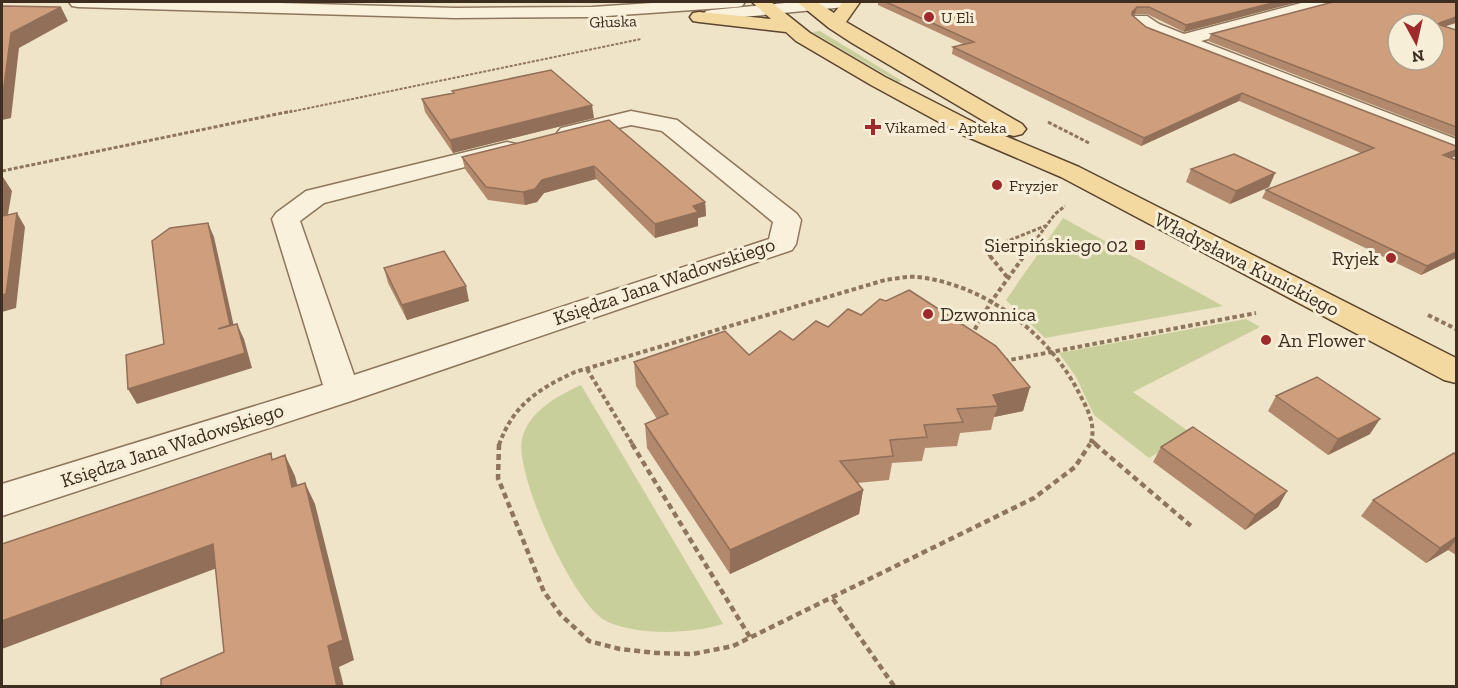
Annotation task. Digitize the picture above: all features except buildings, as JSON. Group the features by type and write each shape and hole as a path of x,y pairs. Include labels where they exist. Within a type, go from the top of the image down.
{"main road":[{"path":"835,24 852,2"},
{"name":"Władysława Kunickiego","path":"808,4 835,24 1008,125 1070,172"},
{"name":"Władysława Kunickiego","path":"766,6 791,27 845,63 971,130 1070,172 1456,372"},
{"path":"699,17 791,27"}],"street":[{"name":"Głuska","path":"78,2 337,5 515,19 586,22 699,17 766,6 844,2"},
{"name":"Głuska","path":"455,13 592,12 735,2"},
{"path":"1182,40 1323,2"},
{"path":"99,18 127,3"},
{"path":"1141,20 1152,28 1456,147"},
{"name":"Księdza Jana Wadowskiego","path":"2,500 342,391 782,244 787,220 669,124 631,118 315,198 286,219 342,391"}],"path":[{"path":"2,171 651,37"},
{"path":"1040,118 1090,144"},
{"path":"979,341 972,334 991,302 1055,214 1065,206"},
{"path":"1008,278 985,250 1047,225"},
{"path":"916,277 942,281 966,290 991,302 1032,331 1055,352 1077,384 1092,420 1092,441 1084,457 1071,471 1034,498 833,599 733,646 693,654 620,649 589,641 561,615 544,592 498,478 498,448 506,425 524,403 543,387 587,369 885,280 916,277"},
{"path":"1001,362 1256,313"},
{"path":"1426,314 1456,329"},
{"path":"587,369 751,639"},
{"path":"1092,441 1191,526"},
{"path":"833,599 894,687"}],"green space":[{"path":"820,31 902,81 898,82 812,32"},
{"path":"1063,218 1223,306 1045,338 1006,300"},
{"path":"1246,319 1260,327 1133,392 1191,433 1149,458 1094,415 1076,377 1059,353"},
{"path":"581,385 723,624 696,630 664,632 619,626 606,621 593,610 563,565 536,507 522,456 522,439 537,413 563,394"}],"place":[{"name":"U Eli","path":"929,17"},
{"name":"Vikamed - Apteka","path":"873,127"},
{"name":"Fryzjer","path":"997,185"},
{"name":"Sierpińskiego 02","path":"1140,245"},
{"name":"Ryjek","path":"1391,258"},
{"name":"Dzwonnica","path":"928,314"},
{"name":"An Flower","path":"1266,340"}]}
